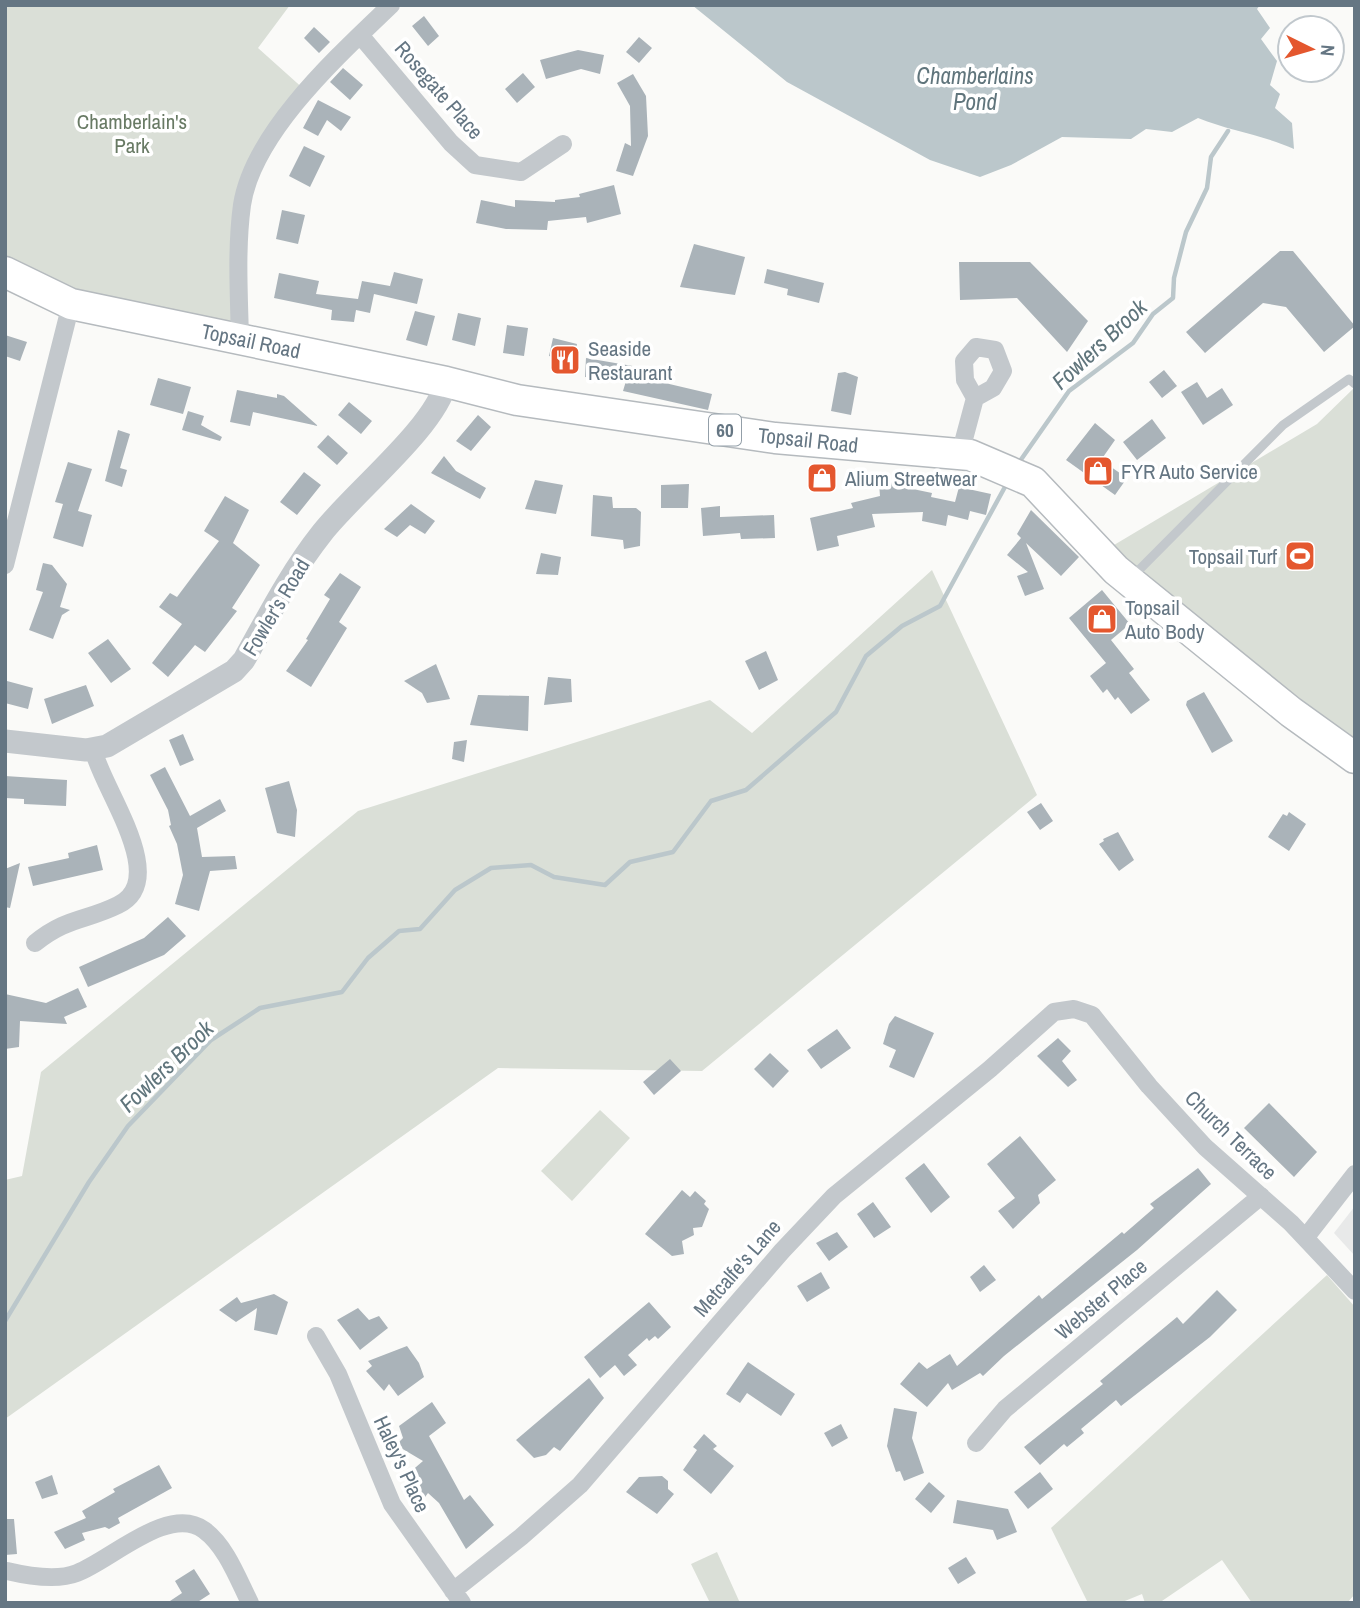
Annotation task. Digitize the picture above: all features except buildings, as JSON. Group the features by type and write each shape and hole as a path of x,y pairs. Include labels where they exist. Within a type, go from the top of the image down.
{"main road":[{"name":"Topsail Road","path":"5,272 71,304 446,382 517,400 775,438 970,455 1033,482 1129,581 1291,712 1355,758"}],"street":[{"path":"240,339 238,269 243,202 266,141 306,91 391,5"},
{"name":"Rosegate Place","path":"360,35 451,143 475,165 521,172 563,144"},
{"path":"5,565 11,519 71,304"},
{"name":"Fowler's Road","path":"5,741 93,749 117,741 238,667 316,540 433,412 446,382"},
{"path":"960,454 975,398"},
{"path":"35,943 65,923 124,902 139,882 139,860 93,749"},
{"name":"Church Terrace","path":"1080,1009 1097,1021 1149,1086 1205,1147 1306,1237 1355,1291"},
{"name":"Metcalfe's Lane","path":"457,1597 580,1485 796,1234 852,1179 990,1069 1048,1015 1061,1010 1080,1009"},
{"path":"1306,1237 1355,1174"},
{"name":"Webster Place","path":"976,1443 1005,1409 1261,1196"},
{"name":"Haley's Place","path":"316,1336 338,1374 392,1504 457,1597"},
{"path":"7,1571 41,1576 70,1575 165,1526 191,1523 213,1538 250,1603"}],"lane":[{"path":"1129,581 1283,425 1349,379 1355,384"}],"shaded area":[{"path":"1355,1206 1355,1256 1334,1233"}],"green space":[{"name":"Chamberlain's Park","path":"5,5 290,5 258,48 306,91 243,202 240,339 5,272"},
{"path":"1355,387 1355,739 1319,715 1109,548 1317,424"},
{"path":"932,570 1037,795 702,1071 498,1068 5,1419 5,1180 22,1176 41,1072 358,811 710,700 752,733"},
{"path":"600,1110 630,1138 572,1201 541,1171"},
{"path":"1327,1275 1355,1307 1355,1594 1347,1603 1252,1603 1222,1560 1159,1603 1145,1603 1142,1594 1120,1603 1088,1603 1051,1528"},
{"path":"717,1552 740,1603 710,1603 691,1564"}],"water":[{"name":"Chamberlains Pond","path":"692,5 1260,5 1257,9 1270,28 1261,39 1276,60 1270,85 1280,94 1275,108 1292,123 1294,149 1198,118 1172,132 1146,129 1131,139 1062,137 1011,165 980,177 930,160 787,82"}],"waterway":[{"name":"Fowlers Brook","path":"1020,461 1069,391 1133,343 1153,314 1173,298 1174,278 1186,232 1207,188 1211,157 1228,131"},
{"name":"Fowlers Brook","path":"5,1321 89,1182 128,1126 211,1040 260,1008 342,992 368,958 399,931 420,929 455,890 491,868 531,865 554,877 605,885 630,862 673,852 711,801 746,790 836,712 866,656 902,626 940,606 1006,485"}],"place":[{"name":"Seaside Restaurant","path":"565,360"},
{"name":"FYR Auto Service","path":"1098,471"},
{"name":"Alium Streetwear","path":"822,478"},
{"name":"Topsail Turf","path":"1300,556"},
{"name":"Topsail Auto Body","path":"1102,619"}]}
